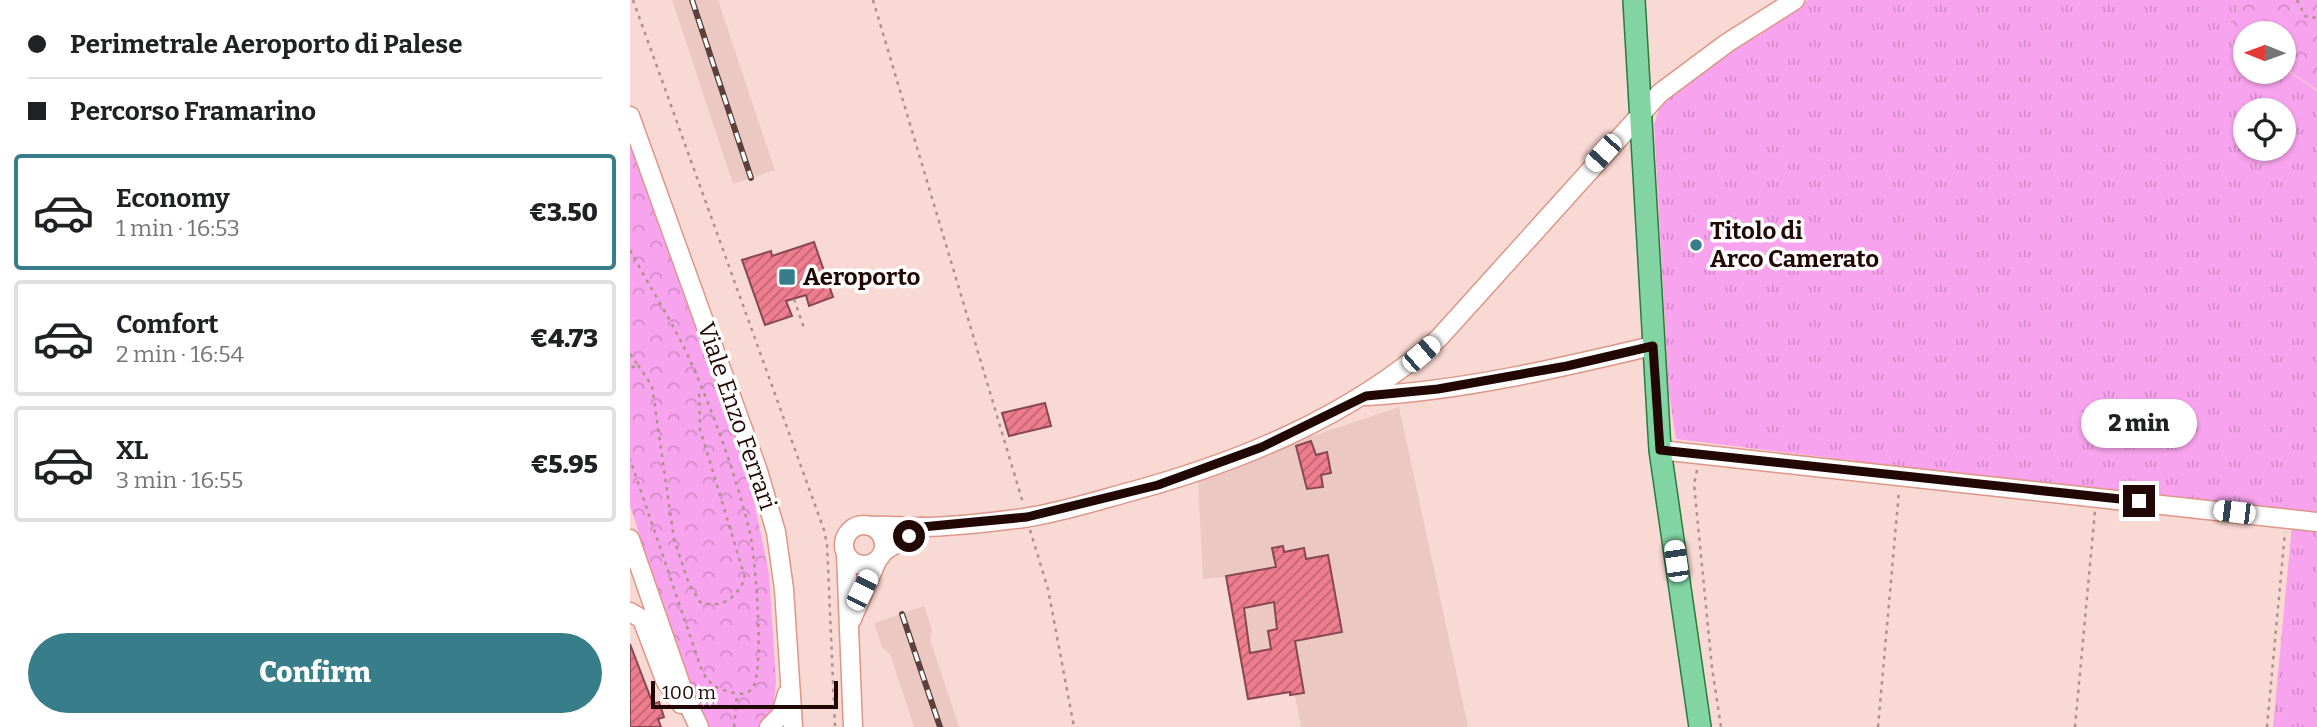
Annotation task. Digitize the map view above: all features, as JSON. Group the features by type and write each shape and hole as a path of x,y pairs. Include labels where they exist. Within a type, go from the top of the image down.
{"main road":[{"path":"1634,0 1660,450 1700,727"}],"street":[{"path":"853,727 844,542 849,531 859,526 922,527 1027,517 1158,485 1214,466 1311,425 1366,396 1403,370 1439,338 1639,113 1660,93 1727,43 1795,0"},
{"name":"Viale Enzo Ferrari","path":"630,116 776,532 784,589 793,727"},
{"path":"1366,396 1438,389 1554,369 1653,346"},
{"path":"1660,450 2317,522"},
{"path":"848,628 880,556 883,539 870,526"},
{"path":"846,554 860,565 880,556 922,527"},
{"path":"630,539 696,723"},
{"path":"630,612 642,619 665,680 696,723"},
{"path":"769,727 781,715 790,670"}],"path":[{"path":"633,0 824,530 828,556 835,727"},
{"path":"873,0 1048,589 1074,727"},
{"path":"2297,0 2305,16 2317,18"},
{"path":"630,250 689,358 733,468 751,538 759,650 754,686 748,692 737,694 709,683 702,671 630,459"},
{"path":"794,299 805,331"},
{"path":"630,354 652,386 679,560 688,584 700,601 721,604 738,593 745,578 700,429 699,387"},
{"path":"630,368 638,365"},
{"path":"1698,465 1694,484 1712,668 1721,727"},
{"path":"1878,727 1900,487"},
{"path":"2075,727 2096,497"},
{"path":"2267,727 2286,519"},
{"path":"734,727 737,694"}],"shaded area":[{"path":"672,0 718,0 775,170 733,184"},
{"path":"1399,407 1468,727 1301,727 1294,691 1248,699 1226,577 1203,579 1198,482 1303,439"},
{"path":"924,606 932,630 930,640 959,727 914,727 890,654 882,647 874,623"}],"green space":[{"path":"1808,0 2236,0 2239,10 2227,27 2233,31 2233,84 2296,84 2296,76 2317,91 2317,727 2273,727 2293,514 1676,439 1669,394 1654,124 1661,104 1731,49"},
{"path":"2236,0 2317,0 2317,90 2296,75 2296,21 2233,21 2233,31 2227,27 2239,10"},
{"path":"630,139 706,349 752,490 769,574 776,681 773,709 761,727 708,727 693,705 630,505"}],"building":[{"path":"814,242 833,297 809,306 806,295 786,301 792,316 765,325 742,260 771,251 772,256"},
{"path":"1045,403 1051,426 1009,436 1002,413"},
{"path":"1311,441 1316,455 1327,452 1331,473 1321,475 1323,487 1307,489 1296,446"},
{"path":"1283,546 1284,552 1304,548 1306,559 1328,555 1342,632 1295,641 1304,693 1290,695 1290,692 1248,699 1226,576 1276,567 1272,548","holes":["1274,602 1277,629 1268,631 1271,649 1250,653 1244,608"]},
{"path":"630,644 653,704 659,702 664,717 658,719 661,727 630,727"}],"railway":[{"path":"692,0 751,178"},
{"path":"902,614 940,727"}],"place":[{"name":"Titolo di Arco Camerato","path":"1696,245"},
{"name":"Aeroporto","path":"787,277"}],"route":[{"path":"909,536 922,527 1027,517 1158,485 1262,447 1366,396 1438,389 1567,366 1653,346 1660,450 1909,479 2139,501"}]}
